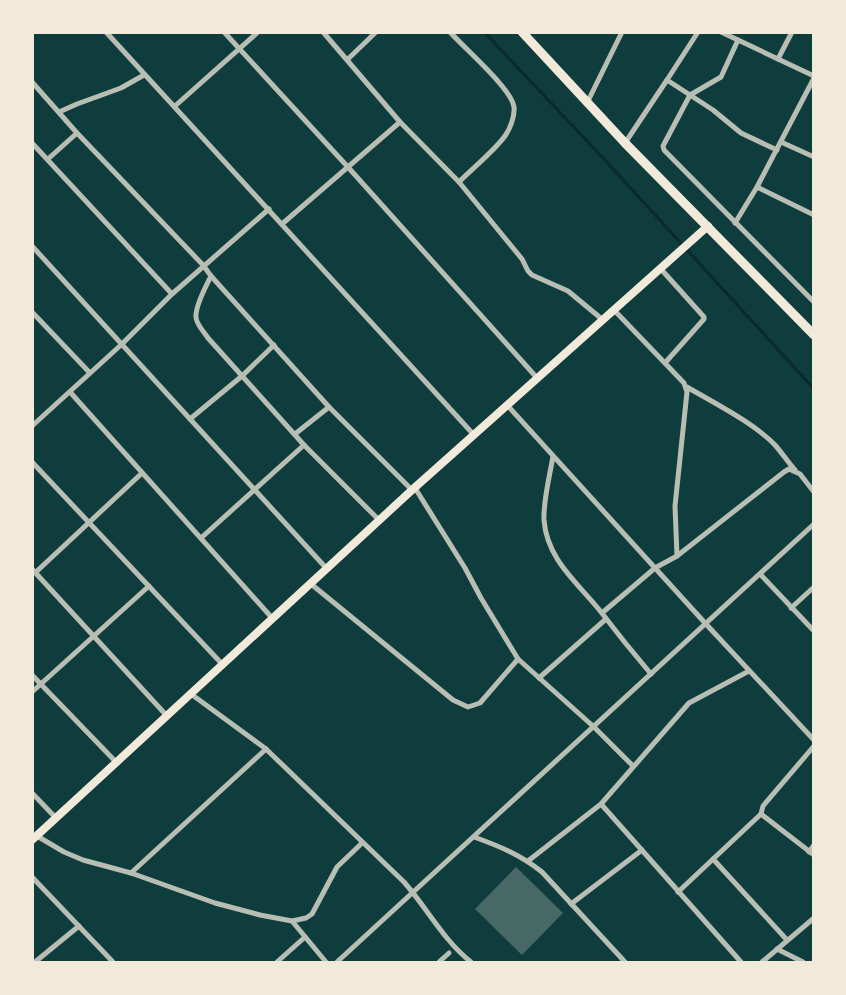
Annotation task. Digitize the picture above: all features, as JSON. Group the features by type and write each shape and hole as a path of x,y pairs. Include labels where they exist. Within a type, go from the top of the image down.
{"highway":[{"path":"522,32 625,143 814,335"}],"main road":[{"path":"35,838 413,489 708,226"}],"street":[{"path":"106,32 474,435"},
{"path":"224,32 538,379"},
{"path":"175,106 258,32"},
{"path":"323,32 400,122 459,182 522,259 528,271 532,275 568,291 602,320"},
{"path":"348,60 376,32"},
{"path":"450,32 501,85 512,101 514,108 513,118 505,136 459,182"},
{"path":"587,103 622,32"},
{"path":"625,143 698,32"},
{"path":"721,32 814,77 777,150 735,224"},
{"path":"778,59 792,32"},
{"path":"738,40 721,77 690,95 663,146 664,150 813,301"},
{"path":"59,112 121,88 144,75"},
{"path":"667,80 724,118 740,133 777,150"},
{"path":"32,82 77,133 203,265 329,407 413,489 465,568 518,659 594,727 633,766"},
{"path":"282,224 400,122"},
{"path":"48,159 77,133"},
{"path":"781,142 814,157"},
{"path":"32,143 172,294"},
{"path":"757,187 814,215"},
{"path":"34,423 122,344 203,265 269,209"},
{"path":"32,246 327,570"},
{"path":"660,268 704,317 665,363"},
{"path":"211,276 200,300 196,316 208,338 304,445 380,521"},
{"path":"614,310 686,387 766,437 775,445 795,471"},
{"path":"32,312 90,373"},
{"path":"190,419 242,376 274,345"},
{"path":"676,556 675,506 686,387"},
{"path":"70,392 273,619"},
{"path":"507,405 814,740"},
{"path":"295,434 329,407"},
{"path":"201,538 304,445"},
{"path":"553,456 544,516 548,540 561,565 651,674"},
{"path":"32,462 223,665"},
{"path":"602,613 655,568 676,556 784,472 790,469 800,474 814,492"},
{"path":"142,473 34,571 167,716"},
{"path":"337,962 814,524"},
{"path":"760,574 814,632"},
{"path":"311,584 453,700 468,707 480,703 518,659"},
{"path":"32,692 149,586"},
{"path":"791,608 814,587"},
{"path":"539,678 606,619"},
{"path":"528,861 601,804 689,703 749,671"},
{"path":"32,675 117,762"},
{"path":"192,694 266,749 413,892 448,940 471,962"},
{"path":"678,892 761,814 763,806 814,746"},
{"path":"131,873 266,749"},
{"path":"32,793 56,818"},
{"path":"601,804 741,962"},
{"path":"761,814 811,854 814,845"},
{"path":"474,837 503,847 528,861 542,872 625,962"},
{"path":"35,838 83,860 131,873 215,902 260,915 292,921 306,918 312,914 337,867 362,843"},
{"path":"571,904 642,850"},
{"path":"713,859 787,940"},
{"path":"32,877 113,962"},
{"path":"762,962 814,918"},
{"path":"292,921 326,962"},
{"path":"34,962 80,926"},
{"path":"276,962 305,937"},
{"path":"777,948 803,962"},
{"path":"439,962 450,952"}],"building":[{"path":"516,867 563,913 522,955 475,909"}],"waterway":[{"path":"484,32 604,159 814,389"}]}
